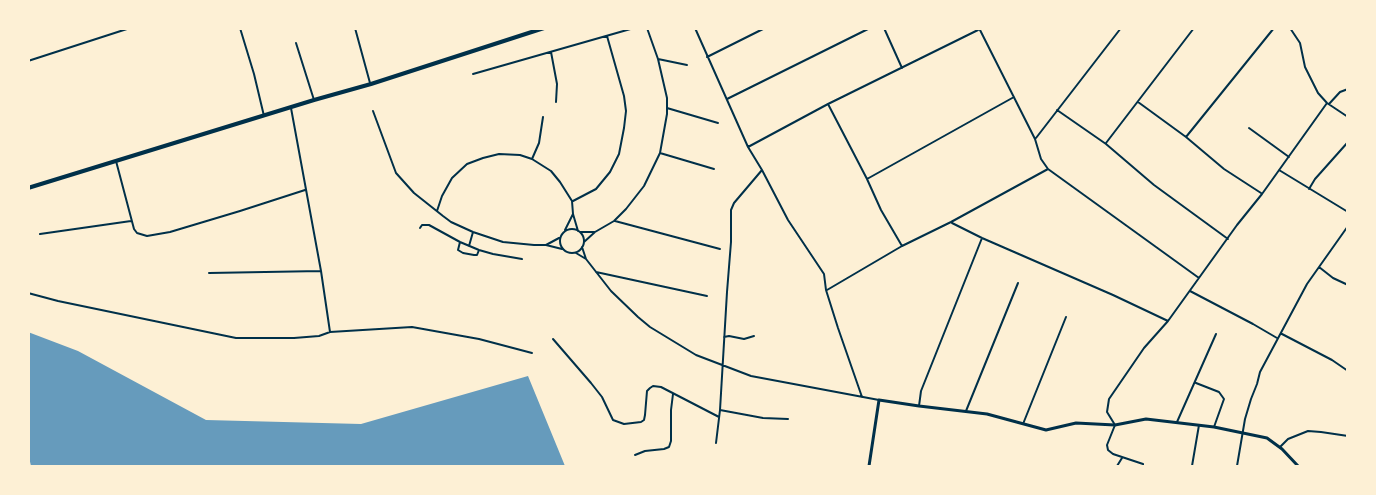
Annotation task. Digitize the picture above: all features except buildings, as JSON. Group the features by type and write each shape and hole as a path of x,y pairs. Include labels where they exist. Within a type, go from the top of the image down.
{"main road":[{"path":"28,188 370,84 544,28"}],"street":[{"path":"28,61 130,28"},
{"path":"240,28 264,116"},
{"path":"355,28 370,84"},
{"path":"473,74 634,28"},
{"path":"575,253 595,232 614,220 626,208 644,186 660,153 664,139 667,98 648,28"},
{"path":"695,28 748,147 788,220 824,274 826,290 862,397"},
{"path":"707,57 765,28"},
{"path":"727,99 870,28"},
{"path":"884,28 902,68"},
{"path":"1106,144 1194,28"},
{"path":"1186,137 1275,28"},
{"path":"1290,28 1300,43 1305,67 1318,93 1347,117"},
{"path":"748,147 828,104 979,29 1035,139 1041,159 1048,169 1199,278"},
{"path":"1035,139 1119,29"},
{"path":"572,201 596,189 610,171 619,154 626,111 607,36"},
{"path":"296,43 314,100"},
{"path":"551,52 557,84 556,102"},
{"path":"658,58 687,66"},
{"path":"1115,425 1107,411 1109,399 1144,348 1168,321 1328,103 1347,89"},
{"path":"867,179 1014,97"},
{"path":"1138,102 1186,137 1224,169 1262,194"},
{"path":"828,104 881,210 902,246"},
{"path":"291,107 330,332"},
{"path":"667,108 718,123"},
{"path":"1057,110 1106,144 1154,185 1228,239"},
{"path":"373,111 396,174 414,193 451,222 503,242 546,245 575,253 586,259"},
{"path":"532,159 539,142 543,117"},
{"path":"1249,128 1288,157"},
{"path":"1309,189 1347,142"},
{"path":"660,153 714,170"},
{"path":"437,211 452,178 467,165 499,154 520,155 532,159 551,171 560,182 572,201 578,232"},
{"path":"116,161 131,221 137,233 147,236 170,232 305,190"},
{"path":"826,290 902,246 1048,169"},
{"path":"716,443 731,242 731,210 734,203 762,170"},
{"path":"1279,170 1347,212"},
{"path":"546,245 560,238 573,214"},
{"path":"614,220 720,249"},
{"path":"40,234 131,221"},
{"path":"951,222 1168,321"},
{"path":"420,228 422,225 429,225 479,250 522,259"},
{"path":"1237,466 1245,419 1260,372 1307,284 1347,226"},
{"path":"565,231 572,229 578,232 584,242"},
{"path":"469,246 473,232"},
{"path":"578,232 595,232"},
{"path":"560,238 562,249"},
{"path":"919,406 921,391 982,238"},
{"path":"460,242 458,250 463,253 477,255 479,250"},
{"path":"582,247 586,259 611,291 650,327 696,355 751,376 879,400 992,415 1046,430 1076,423 1115,425 1146,419 1214,427 1267,438 1280,447 1298,466"},
{"path":"1319,267 1347,285"},
{"path":"209,273 321,271"},
{"path":"596,272 707,296"},
{"path":"966,411 1018,283"},
{"path":"1190,291 1278,339"},
{"path":"28,293 236,338 294,338 319,336 330,332 411,327 479,339 532,353"},
{"path":"1023,424 1066,317"},
{"path":"1177,422 1215,334"},
{"path":"1281,334 1332,360 1347,371"},
{"path":"724,337 744,339 754,336"},
{"path":"552,339 591,383 602,397 614,420 619,423 634,424 644,420 647,392 653,386 661,387 719,417"},
{"path":"1195,382 1219,392 1224,399 1214,427"},
{"path":"635,455 669,447 673,394"},
{"path":"869,466 879,400"},
{"path":"720,410 788,419"},
{"path":"1115,425 1107,445 1108,450 1113,454 1143,464 1143,466"},
{"path":"1192,466 1199,425"},
{"path":"1280,447 1288,439 1308,431 1347,436"},
{"path":"1117,466 1122,457"},
{"path":"1290,466 1293,460"}],"water":[{"path":"28,332 78,351 206,420 361,424 528,376 565,466 31,466 28,453"}]}
